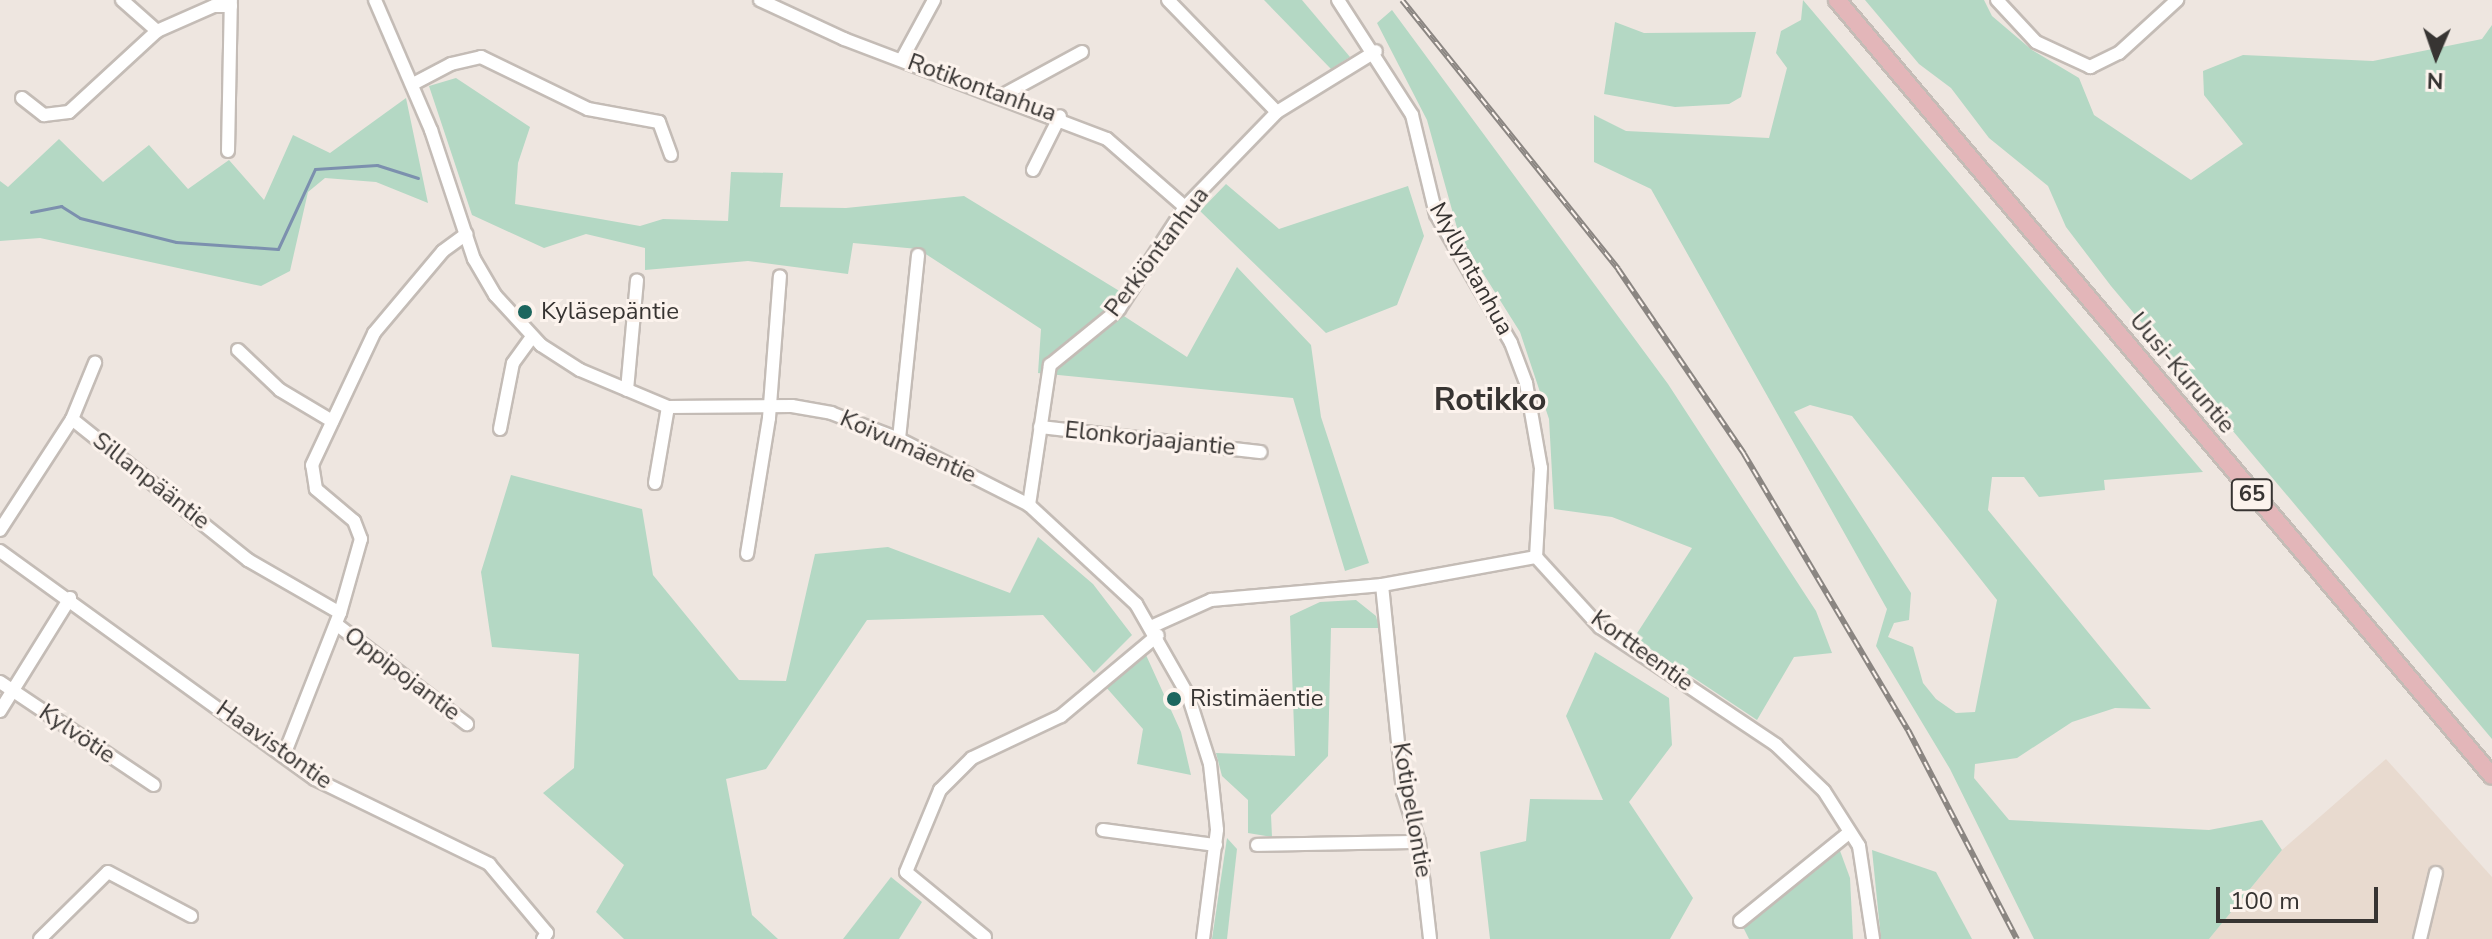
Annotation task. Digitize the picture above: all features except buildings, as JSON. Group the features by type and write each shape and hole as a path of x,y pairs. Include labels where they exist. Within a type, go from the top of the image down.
{"main road":[{"name":"Uusi-Kuruntie","path":"1837,0 2492,776"}],"street":[{"path":"122,0 157,31"},
{"name":"Koivumäentie","path":"375,0 413,84 466,234 489,286 532,337 580,370 668,407 769,404 831,413 899,439 1029,505 1088,553 1156,630 1202,732 1217,807 1216,845 1203,939"},
{"name":"Rotikontanhua","path":"760,0 902,59 1060,116 1107,139 1185,207"},
{"path":"902,59 934,0"},
{"path":"1168,0 1277,112"},
{"name":"Myllyntanhua","path":"1338,0 1376,51 1412,115 1436,214 1511,343 1526,383 1541,468 1536,557"},
{"path":"1997,0 2036,42 2090,67 2119,53 2177,0"},
{"path":"22,98 44,115 69,112 157,31 214,6 231,3 228,151"},
{"name":"Perkiöntanhua","path":"1029,505 1050,365 1119,309 1185,207 1277,112 1376,51"},
{"path":"1003,95 1082,52"},
{"path":"413,84 451,64 481,57 588,109 659,122 671,155"},
{"path":"1033,170 1060,116"},
{"path":"284,755 338,619 360,530 316,489 309,474 374,333 443,251 466,234"},
{"path":"899,439 918,255"},
{"path":"747,554 769,404 780,276"},
{"path":"627,390 637,280"},
{"path":"500,429 513,363 532,337"},
{"path":"238,350 280,390 332,421"},
{"path":"72,419 95,363"},
{"path":"655,483 668,407"},
{"name":"Sillanpääntie","path":"0,530 72,419 248,560 338,619"},
{"name":"Elonkorjaajantie","path":"1040,427 1261,452"},
{"name":"Haavistontie","path":"0,551 70,598 315,779 489,864 545,936"},
{"path":"985,937 906,872 929,808 953,773 972,758 1061,716 1156,630 1211,600 1382,585 1536,557"},
{"name":"Kortteentie","path":"1536,557 1600,627 1776,745 1824,791 1850,832 1867,877 1873,939"},
{"name":"Kotipellontie","path":"1382,585 1403,792 1419,842 1430,939"},
{"path":"0,711 70,598"},
{"name":"Oppipojantie","path":"338,619 467,724"},
{"name":"Kylvötie","path":"0,682 154,785"},
{"path":"1103,830 1216,845"},
{"path":"1740,921 1850,832"},
{"path":"1257,845 1419,842"},
{"path":"40,939 108,872 191,916"},
{"path":"2420,939 2436,873"}],"shaded area":[{"path":"2386,759 2492,877 2492,939 2209,939 2282,850"}],"green space":[{"path":"1264,0 1302,0 1350,57 1331,69"},
{"path":"1803,0 2203,472 2104,480 2105,490 2039,497 2024,477 1992,477 1988,510 2151,709 2115,708 2072,722 2017,758 1975,764 1974,778 2009,820 2209,830 2262,820 2282,850 2209,939 2034,939 1950,769 1876,646 1887,609 1651,189 1594,162 1594,115 1626,131 1769,138 1787,68 1776,53 1781,31 1801,20","holes":["1810,405 1852,416 1997,600 1975,712 1956,713 1936,699 1923,683 1913,647 1888,637 1894,623 1909,620 1911,593 1794,412"]},
{"path":"1865,0 1984,0 1992,16 2032,50 2079,78 2094,115 2191,180 2243,144 2204,95 2203,71 2243,55 2373,61 2482,39 2492,25 2492,739 2111,286 2066,227 2048,186 1989,138 1951,88 1919,64"},
{"path":"1392,10 1668,384 1816,611 1832,653 1794,657 1757,720 1634,638 1692,548 1612,517 1554,509 1549,419 1520,332 1459,235 1427,120 1377,23"},
{"path":"1615,22 1644,33 1756,32 1741,97 1729,104 1675,107 1604,94"},
{"path":"456,78 530,127 518,163 515,204 640,226 663,219 728,221 731,172 783,173 780,207 846,208 964,196 1121,292 1110,307 1187,357 1237,267 1311,345 1321,417 1369,563 1345,571 1293,398 1038,373 1041,329 918,249 853,243 848,274 748,261 645,270 645,248 586,234 544,248 472,215 429,86"},
{"path":"406,98 428,203 376,182 325,178 308,192 290,271 261,286 40,238 0,241 0,181 8,187 59,139 103,182 149,145 188,189 229,160 264,200 293,135 330,153"},
{"path":"1226,184 1279,229 1408,186 1424,236 1397,305 1326,333 1200,211"},
{"path":"511,475 642,509 653,575 739,680 786,681 815,554 888,547 1010,593 1038,537 1093,584 1132,635 1094,673 1043,615 867,620 766,769 726,779 752,915 778,939 624,939 596,912 624,865 543,793 574,768 579,654 492,647 481,572"},
{"path":"1356,600 1376,616 1379,628 1331,628 1328,756 1271,815 1272,837 1248,833 1248,800 1222,776 1216,753 1295,756 1290,616 1320,602"},
{"path":"1595,652 1669,698 1672,745 1629,802 1693,898 1670,939 1490,939 1480,852 1526,841 1530,799 1603,800 1566,716"},
{"path":"1146,655 1181,732 1191,775 1137,764 1143,729 1105,686"},
{"path":"1227,838 1237,849 1227,939 1212,939"},
{"path":"1839,848 1850,878 1853,939 1749,939 1743,927"},
{"path":"1872,850 1936,872 1972,939 1881,939"},
{"path":"891,877 922,902 899,939 843,939"}],"waterway":[{"path":"31,212 61,206 80,218 176,242 278,249 315,169 377,165 418,178"}],"railway":[{"path":"1402,0 1618,269 1744,454 1908,730 2017,939"}],"place":[{"name":"Kyläsepäntie","path":"525,312"},
{"name":"Ristimäentie","path":"1174,699"}],"district":[{"name":"Rotikko","path":"1490,400"}]}
